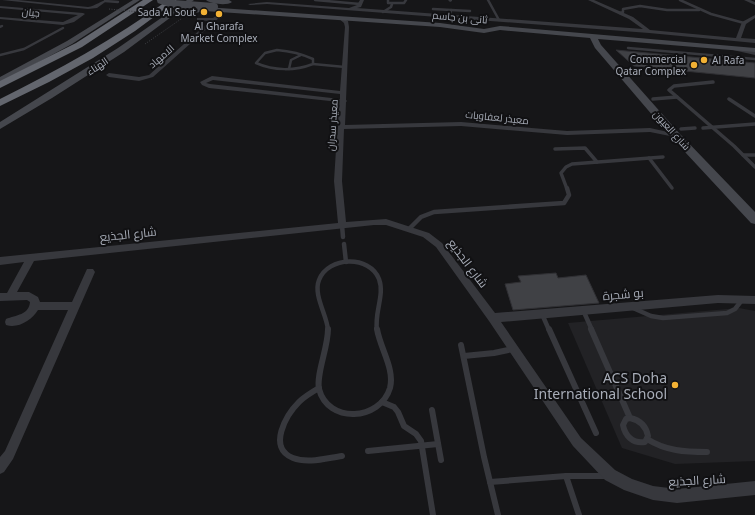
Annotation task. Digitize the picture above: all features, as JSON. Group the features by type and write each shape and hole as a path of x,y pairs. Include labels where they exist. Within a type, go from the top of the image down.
{"highway":[{"path":"0,85 79,44 149,0"},
{"name":"الهناء","path":"0,93 90,45 160,0"},
{"name":"الهناء","path":"0,103 81,60 149,19 173,0"},
{"path":"0,114 84,67 140,30 149,19"}],"main road":[{"path":"0,80 41,59 137,0"},
{"path":"160,0 174,4 212,3 499,24"},
{"name":"الهناء","path":"0,126 87,74 191,0"},
{"path":"133,42 159,31 187,15 198,0"},
{"path":"119,1 124,5 120,11"},
{"path":"205,9 201,8 200,5 212,3"},
{"name":"ثانى بن جاسم","path":"212,3 244,3 462,21 515,27 569,29 598,39"},
{"name":"ثانى بن جاسم","path":"187,15 205,9 225,12 340,18 465,28 484,31 499,24 598,39 754,43"},
{"path":"462,21 472,15"},
{"path":"515,27 581,38 592,42 598,39 677,40"},
{"path":"554,33 571,32 572,31 569,29"},
{"path":"625,39 626,37 630,37 754,43"},
{"path":"598,39 609,43 616,39 625,39 733,48 755,52"},
{"name":"شارع العيون","path":"598,39 653,99 678,132 755,220"},
{"name":"شارع العيون","path":"598,39 662,120 678,132 755,208"}],"street":[{"path":"4,0 86,8 95,7 105,1"},
{"path":"590,0 620,13 637,22 649,31"},
{"path":"746,0 755,4"},
{"name":"ثانى بن جاسم","path":"244,3 285,4 293,2 347,9 450,17 472,15 499,24 739,37"},
{"path":"347,9 360,3 364,10"},
{"name":"جيان","path":"0,7 83,14 69,23 59,24 0,18"},
{"path":"754,43 739,37 744,23 755,16"},
{"name":"الامهاد","path":"109,75 139,79 151,76 216,18 199,19"},
{"path":"340,18 346,22 348,27 353,22 362,20"},
{"name":"معيذر سدران","path":"342,225 338,181 348,27"},
{"path":"344,93 212,78 204,82 206,85 344,101"},
{"path":"264,92 270,85"},
{"path":"308,97 313,90"},
{"path":"650,130 660,126 662,120"},
{"name":"معيذر لعفاويات","path":"342,127 461,124 567,133 650,130 678,132"},
{"name":"شارع الجذيع","path":"0,261 342,225 380,222 409,228 426,235 439,245 493,318 577,442 610,475 629,485 653,493 677,496 755,488"},
{"path":"10,296 31,258"},
{"path":"0,468 9,455 90,272"},
{"path":"0,297 32,297 35,300 35,306 25,317 10,322"},
{"name":"بو شجرة","path":"493,318 718,299 755,300"},
{"path":"35,306 75,306"}],"lane":[{"path":"315,0 360,3"},
{"path":"388,0 395,13"},
{"path":"383,12 392,5 405,3 406,0"},
{"path":"488,0 499,24"},
{"path":"680,0 699,10 735,22 744,23"},
{"path":"105,1 119,1"},
{"path":"620,13 623,12 623,9 635,6 668,10 699,10"},
{"path":"433,9 451,10 472,15"},
{"path":"450,17 451,10"},
{"path":"0,55 24,50 63,28"},
{"path":"652,50 651,45 654,42"},
{"path":"628,48 755,59"},
{"path":"312,64 313,59 303,54 270,51 264,54 256,63 264,67 290,68 303,68 312,64 346,66"},
{"path":"290,68 291,60 303,54"},
{"path":"713,82 671,87 669,90 755,167"},
{"path":"653,99 677,97"},
{"path":"729,99 755,116"},
{"path":"703,128 755,124"},
{"path":"678,132 695,128"},
{"path":"555,149 585,148 597,162"},
{"path":"743,155 755,155"},
{"path":"409,228 421,217 434,212 564,203 569,195 561,176 563,169 572,164 663,157"},
{"path":"649,158 672,188"},
{"path":"342,225 343,237"},
{"path":"344,244 346,262"},
{"path":"358,262 369,267 377,275 379,280 380,293 376,311 376,326 379,344 390,371 391,378 388,392 382,402 367,412 359,414 344,414 330,407 325,401 319,388 319,374 326,354 328,338 327,320 317,289 318,283 327,269 338,263 358,262"},
{"path":"628,306 652,316 668,318 727,313 735,309 742,299"},
{"path":"583,310 630,418"},
{"path":"542,314 596,433"},
{"path":"461,344 498,515"},
{"path":"464,356 514,349"},
{"path":"319,388 303,398 292,409 283,426 280,436 280,443 287,455 299,459 342,456"},
{"path":"382,402 388,404 398,412 404,426 416,434 422,446 433,515"},
{"path":"432,410 441,460"},
{"path":"630,418 638,420 646,427 648,436 647,439 641,443 632,441 628,438 622,425 626,419 630,418"},
{"path":"647,439 670,451 708,452"},
{"path":"368,451 438,444"},
{"path":"490,482 566,476 610,475"},
{"path":"566,476 579,515"}],"path":[{"path":"109,9 187,15"}],"shaded area":[{"name":"ACS Doha International School","path":"739,308 755,311 755,461 675,464 622,448 568,323"}],"building":[{"name":"Commercial Qatar Complex","path":"616,50 755,63 755,78 634,66"},
{"path":"556,273 558,278 586,275 599,303 513,310 505,284 521,282 518,276"}],"tunnel":[{"path":"218,17 224,12"}],"place":[{"name":"Sada Al Sout","path":"204,12"},
{"name":"Al Gharafa Market Complex","path":"219,14"},
{"name":"Al Rafa","path":"704,60"},
{"name":"Commercial Qatar Complex","path":"694,65"},
{"name":"ACS Doha International School","path":"675,385"}]}
